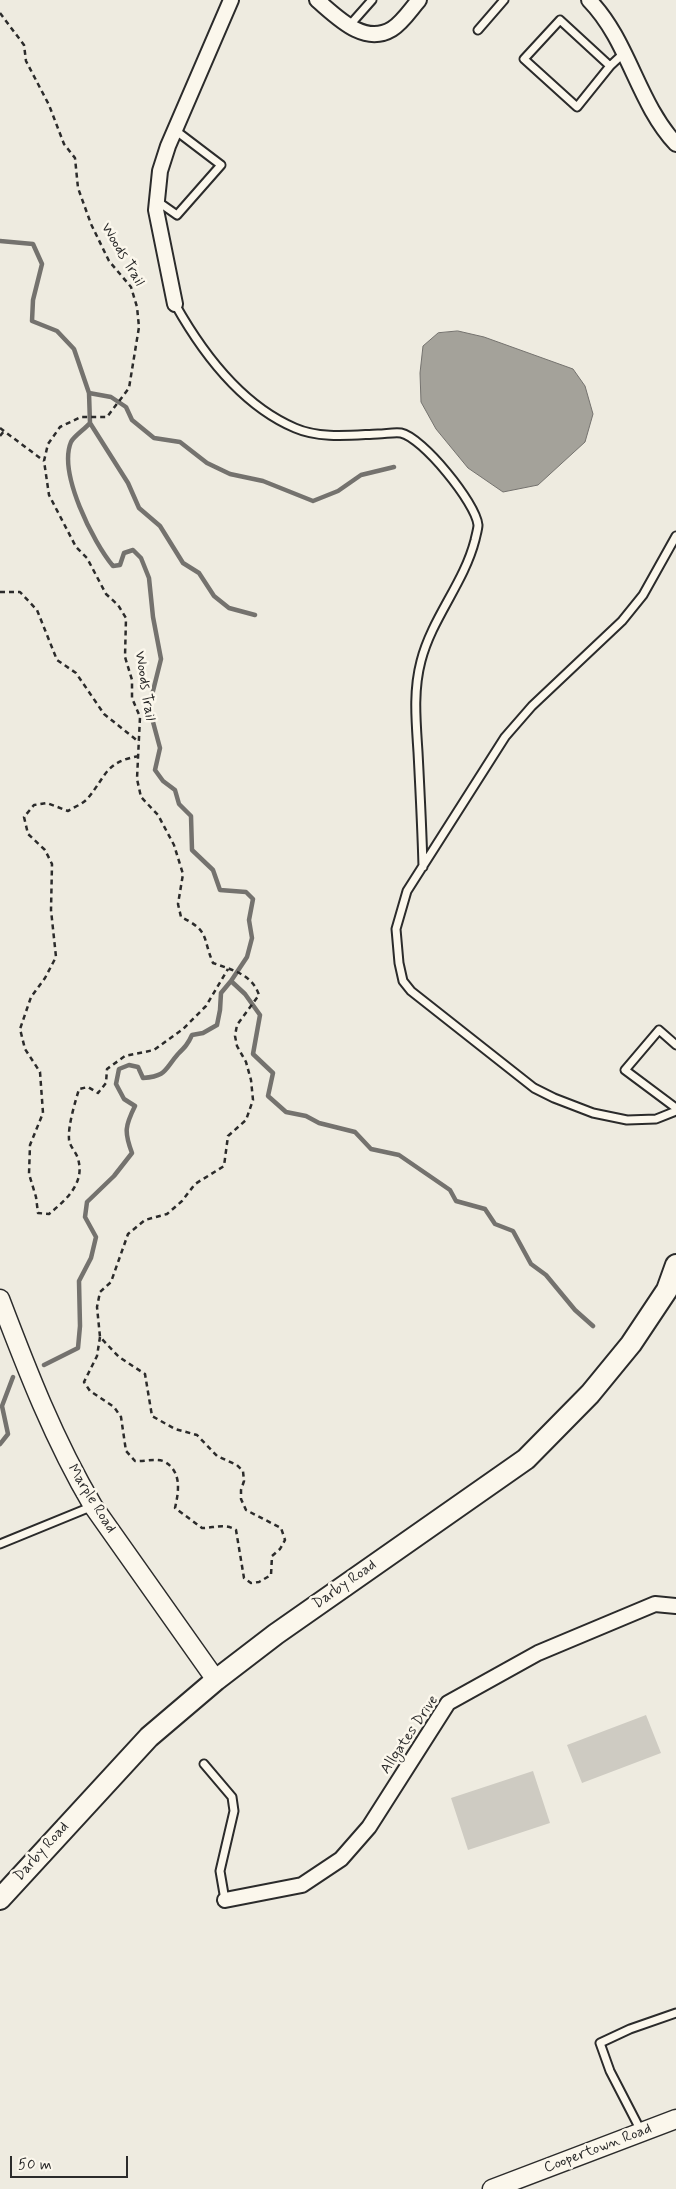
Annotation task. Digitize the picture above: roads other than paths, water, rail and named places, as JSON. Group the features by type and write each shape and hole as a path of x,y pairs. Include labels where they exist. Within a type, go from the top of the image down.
{"main road":[{"name":"Darby Road","path":"0,1899 149,1737 216,1680 276,1634 526,1459 590,1394 631,1344 667,1290 676,1265"}],"street":[{"path":"175,304 156,210 160,171 175,130 231,0"},
{"path":"317,0 348,27 361,32 383,33 397,25 419,0"},
{"path":"589,0 616,34 646,100 666,133 676,144"},
{"name":"Marple Road","path":"0,1299 59,1444 93,1506 216,1680"},
{"name":"Allgates Drive","path":"225,1900 302,1885 342,1859 369,1827 448,1702 538,1653 646,1607 655,1604 676,1606"},
{"name":"Coopertown Road","path":"492,2189 676,2120"}],"lane":[{"path":"348,27 372,0"},
{"path":"478,30 504,0"},
{"path":"610,66 560,20 524,60 577,107 610,66 624,52"},
{"path":"156,201 177,215 221,165 175,130"},
{"path":"175,304 191,331 234,386 265,412 296,429 330,435 402,433 426,450 457,483 473,509 478,525 472,551 454,592 432,628 421,660 415,689 423,867"},
{"path":"676,536 643,594 622,621 532,706 504,737 407,891 396,929 399,963 404,981 411,991 534,1088 554,1098 593,1113 627,1120 656,1119 676,1110 625,1070 659,1030 676,1045"},
{"path":"0,1544 93,1506"},
{"path":"204,1764 232,1797 234,1811 220,1871 225,1900"},
{"path":"641,2132 610,2071 600,2043 630,2029 676,2013"}],"waterway":[{"path":"0,241 33,244 42,264 33,300 32,321 57,331 74,349 89,393 90,423 72,440 68,455 73,489 87,524 113,566 120,565 124,553 133,550 141,558 149,578 153,617 161,659 149,707 160,748 155,770 163,781 175,790 179,804 191,816 192,850 213,870 220,890 246,892 253,899 249,920 252,938 247,957 231,981 245,994 260,1015 253,1054 273,1073 268,1096 286,1112 306,1116 319,1123 355,1132 371,1149 399,1155 450,1190 456,1201 485,1209 495,1224 513,1231 531,1264 546,1275 575,1310 593,1326"},
{"path":"89,393 111,397 126,407 132,420 154,438 180,442 207,463 230,474 263,481 313,501 338,491 361,475 394,467"},
{"path":"90,423 128,483 139,508 160,526 183,563 199,573 214,596 229,608 255,615"},
{"path":"44,1365 78,1348 80,1326 79,1281 91,1258 96,1237 85,1217 87,1202 114,1176 132,1153 127,1129 135,1106 124,1099 116,1084 119,1069 129,1065 138,1067 143,1078 161,1074 186,1045 192,1035 203,1033 217,1025 221,993 231,981"},
{"path":"0,1444 8,1434 2,1406 13,1377"}]}
